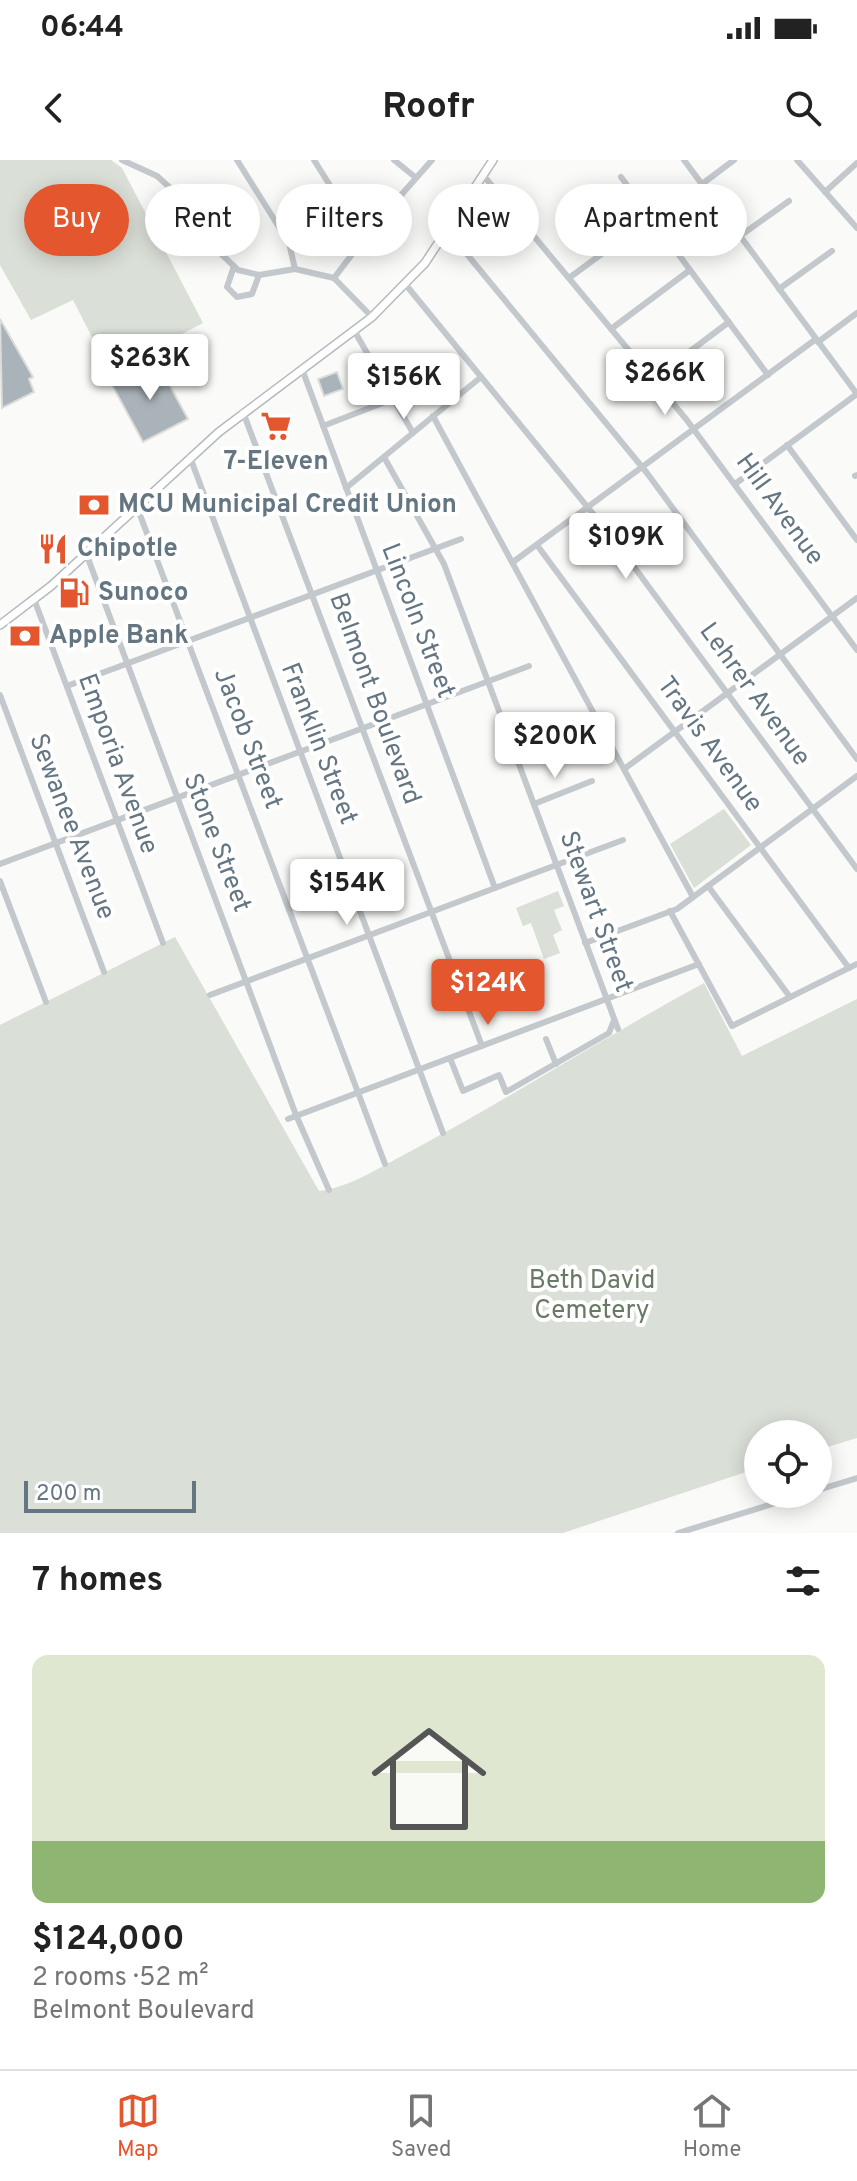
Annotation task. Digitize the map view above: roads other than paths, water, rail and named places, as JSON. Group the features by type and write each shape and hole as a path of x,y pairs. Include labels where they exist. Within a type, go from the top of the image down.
{"main road":[{"path":"477,184 492,160"},
{"path":"0,625 34,599 243,412 355,332 406,285 428,255"}],"street":[{"path":"122,160 138,163 177,194 215,248 234,266 259,275 295,269 334,278 372,317"},
{"path":"237,160 289,243 295,269"},
{"path":"314,160 329,184"},
{"path":"394,160 415,177"},
{"path":"409,184 432,160"},
{"path":"684,160 702,184 734,160"},
{"path":"797,160 857,228"},
{"path":"825,192 857,163"},
{"name":"Hill Avenue","path":"483,175 694,429 857,650"},
{"path":"621,177 626,184"},
{"path":"747,231 789,201"},
{"path":"735,484 857,394 747,246"},
{"path":"779,289 832,251"},
{"path":"334,278 351,256"},
{"path":"468,256 642,468 857,759"},
{"path":"569,278 599,256"},
{"path":"680,256 768,375"},
{"path":"234,266 228,276 227,287 237,297 252,294 259,275"},
{"path":"611,329 690,270"},
{"name":"Lehrer Avenue","path":"406,285 589,507 857,869"},
{"path":"513,562 857,313"},
{"path":"653,379 729,322"},
{"path":"355,332 413,433"},
{"name":"Lincoln Street","path":"302,369 495,888"},
{"path":"346,488 481,377"},
{"path":"323,426 393,399"},
{"name":"Belmont Boulevard","path":"243,412 482,1046"},
{"path":"433,416 693,897"},
{"path":"787,445 857,540"},
{"name":"Franklin Street","path":"190,457 443,1133"},
{"name":"Stewart Street","path":"384,457 444,564 618,1029"},
{"name":"Jacob Street","path":"137,507 385,1164"},
{"path":"67,686 461,539"},
{"name":"Travis Avenue","path":"537,545 849,968"},
{"name":"Stone Street","path":"86,553 296,1115 329,1190"},
{"path":"624,769 857,598"},
{"name":"Emporia Avenue","path":"34,599 163,943"},
{"path":"0,864 529,666"},
{"name":"Sewanee Avenue","path":"0,695 104,972"},
{"path":"511,743 561,725"},
{"path":"585,943 670,911 693,897 857,776"},
{"path":"534,804 592,781"},
{"path":"210,995 623,840"},
{"path":"0,881 46,1002"},
{"path":"708,886 790,997"},
{"path":"670,911 732,1026 857,964"},
{"path":"288,1119 699,964"},
{"path":"450,1058 463,1091 499,1075 506,1092 609,1033 614,1020"},
{"path":"546,1039 556,1064"},
{"path":"832,1486 857,1478"},
{"path":"678,1533 759,1508"}],"place":[{"name":"7-Eleven","path":"276,426"},
{"name":"MCU Municipal Credit Union","path":"94,505"},
{"name":"Chipotle","path":"53,549"},
{"name":"Sunoco","path":"74,593"},
{"name":"Apple Bank","path":"25,636"}],"park label":[{"name":"Beth David Cemetery","path":"592,1296"}]}
